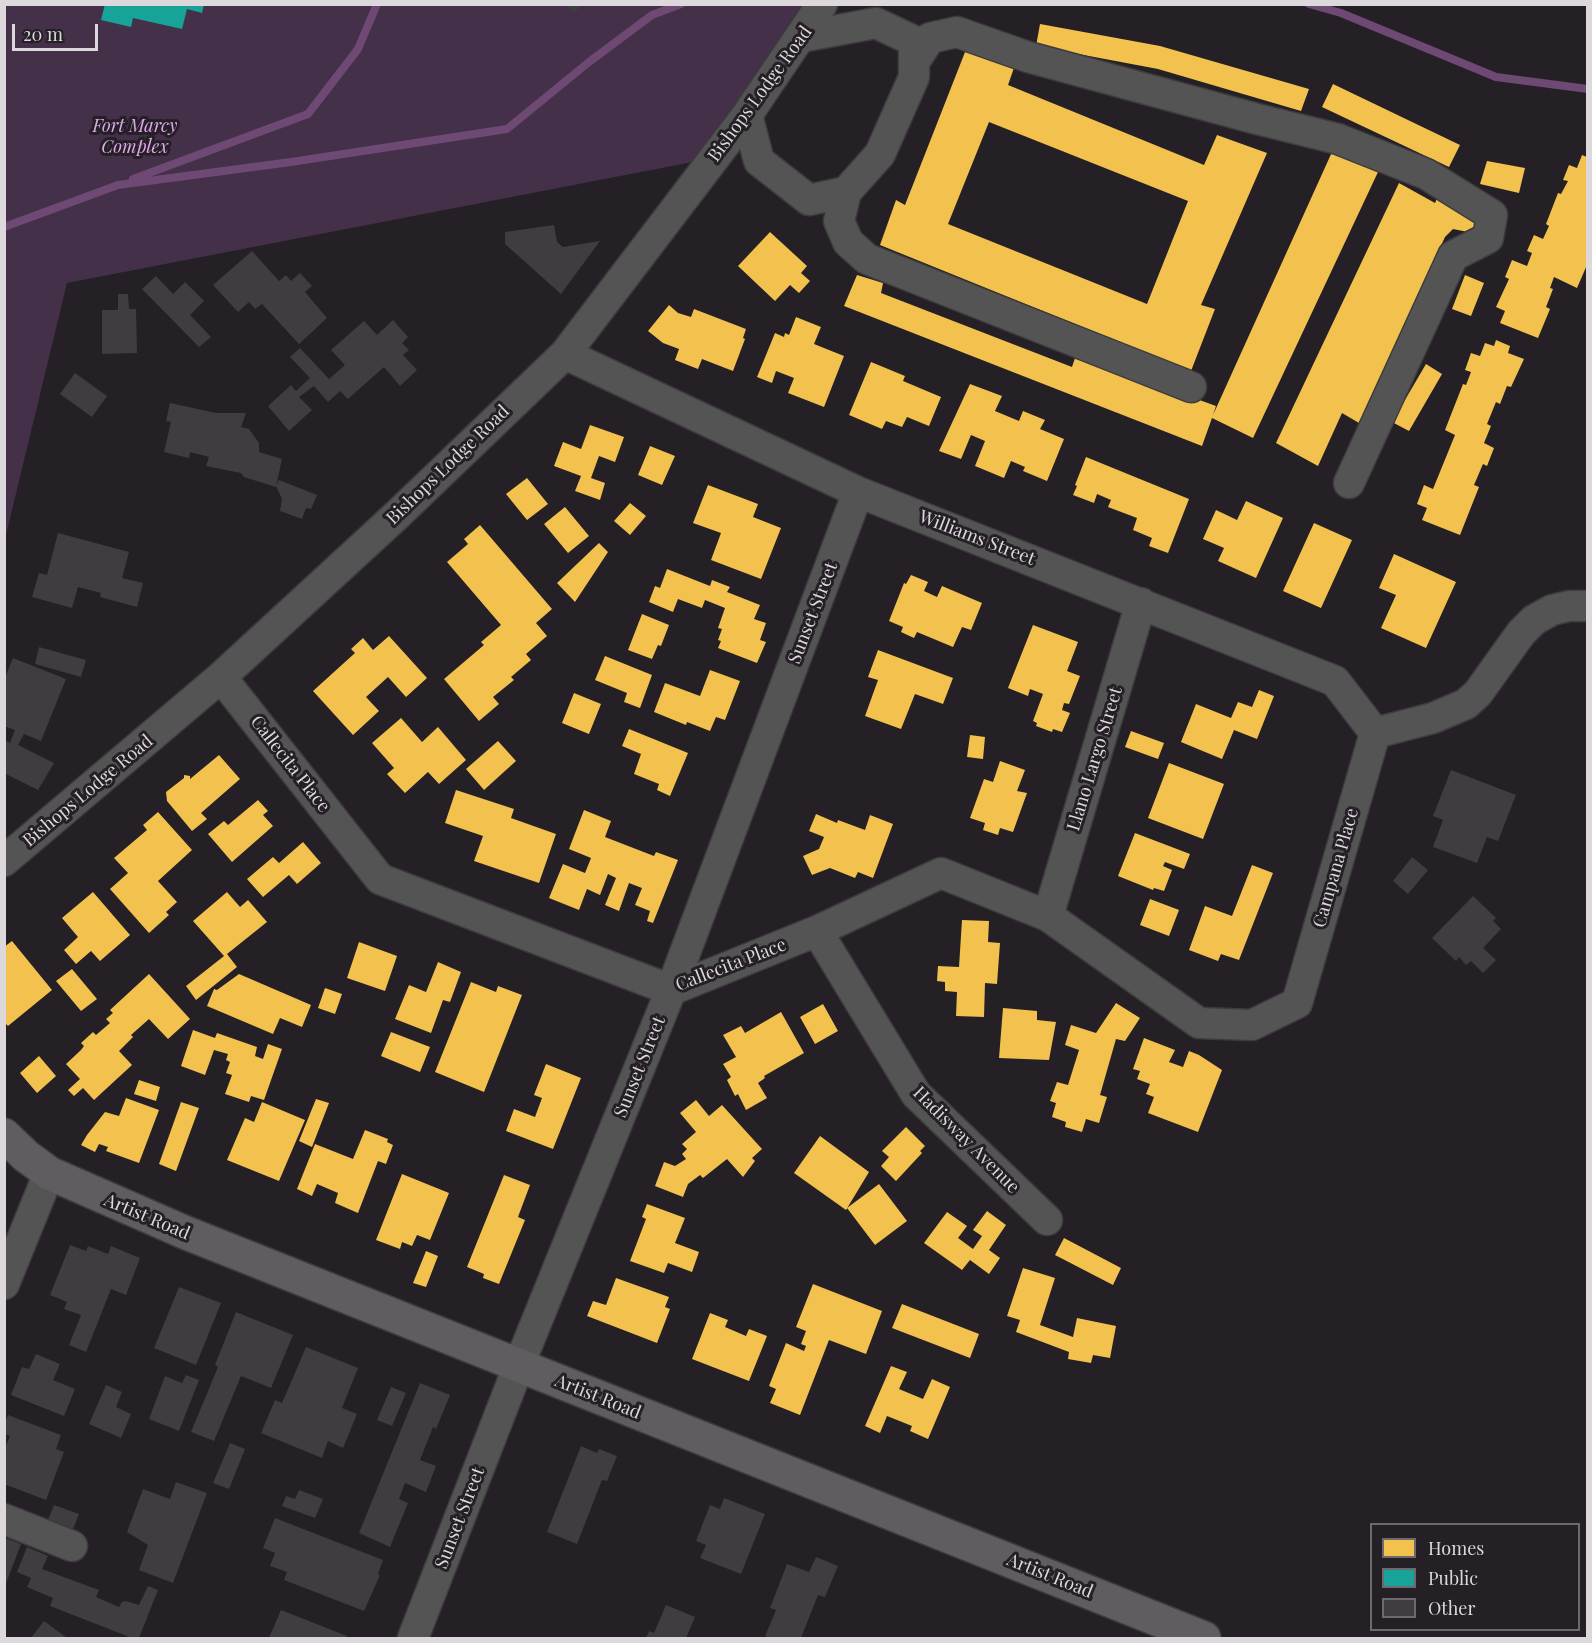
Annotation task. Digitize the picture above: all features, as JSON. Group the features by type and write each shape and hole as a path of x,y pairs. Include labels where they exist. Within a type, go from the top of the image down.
{"main road":[{"name":"Artist Road","path":"4,1135 26,1156 49,1173 184,1232 1204,1638"}],"street":[{"name":"Bishops Lodge Road","path":"4,861 221,677 397,515 565,354 747,115 822,4"},
{"path":"801,38 876,23 914,41 914,77 880,154 846,192 839,221 848,242 867,259 1191,387"},
{"path":"914,62 930,38 957,32 1028,57 1338,139 1426,174 1492,215 1488,238 1453,256 1348,483"},
{"path":"747,115 759,161 809,200 846,192"},
{"name":"Williams Street","path":"565,354 858,492 1335,681 1375,733"},
{"name":"Sunset Street","path":"413,1638 519,1365 671,990 858,492"},
{"name":"Llano Largo Street","path":"1048,916 1142,603"},
{"path":"1375,733 1433,718 1466,704 1478,693 1521,633 1534,620 1552,610 1569,606 1587,606"},
{"name":"Callecita Place","path":"221,677 380,879 671,990 817,931 940,873 1048,916 1199,1023 1252,1025 1297,1002"},
{"name":"Campana Place","path":"1297,1002 1375,733"},
{"name":"Hadisway Avenue","path":"817,931 916,1094 1047,1220"},
{"path":"4,1284 49,1173"},
{"path":"4,1519 72,1546"}],"green space":[{"name":"Fort Marcy Complex","path":"5,5 808,5 703,160 67,283 5,539"}],"building: Homes":[{"path":"1040,24 1160,46 1309,89 1301,111 1158,69 1036,46"},
{"path":"967,47 1015,65 1008,85 1204,165 1217,135 1267,153 1201,305 1215,309 1191,371 880,245 896,200 905,205","holes":["989,122 1188,201 1147,304 948,224"]},
{"path":"1333,84 1460,145 1449,167 1322,107"},
{"path":"1332,152 1378,172 1253,438 1212,418 1202,446 844,306 857,275 883,283 881,293 1072,367 1076,355 1216,406 1213,415"},
{"path":"1582,155 1587,157 1587,265 1577,288 1554,277 1550,288 1553,289 1546,307 1550,309 1538,338 1500,323 1505,311 1496,307 1509,279 1505,277 1512,260 1527,266 1532,253 1527,251 1534,235 1543,239 1558,193 1561,194 1568,181 1563,180 1569,165 1577,168"},
{"path":"1487,161 1525,168 1519,193 1480,184"},
{"path":"1399,183 1435,203 1439,194 1476,214 1475,228 1468,232 1453,229 1445,237 1359,423 1342,413 1318,466 1276,443"},
{"path":"770,232 807,266 801,273 810,281 799,293 790,285 775,301 738,266"},
{"path":"1465,275 1484,283 1471,316 1452,309"},
{"path":"669,305 678,313 691,317 694,309 746,329 743,338 745,339 733,371 702,359 698,369 675,360 679,349 663,343 648,331"},
{"path":"796,317 821,327 814,344 844,356 824,407 788,393 794,378 776,371 772,383 757,377 775,333 784,337 785,333 789,335"},
{"path":"1496,340 1510,346 1508,353 1524,359 1511,387 1507,386 1500,404 1496,402 1487,424 1491,426 1484,443 1494,448 1487,466 1483,464 1474,485 1479,487 1460,535 1422,520 1427,508 1417,504 1424,485 1433,489 1455,435 1445,430 1463,384 1466,385 1471,372 1465,370 1471,353 1480,356 1485,343 1494,346"},
{"path":"871,362 905,376 903,381 941,397 929,426 907,417 902,427 886,421 882,429 849,415"},
{"path":"1426,364 1442,374 1409,431 1392,422"},
{"path":"970,384 1002,396 995,411 1019,421 1023,411 1045,420 1040,429 1064,439 1047,481 1023,471 1025,467 1011,461 1004,478 975,466 985,441 971,435 961,459 939,451"},
{"path":"590,425 624,437 615,462 599,456 591,478 605,483 600,500 575,491 581,476 554,466 563,442 581,449"},
{"path":"650,446 675,456 662,485 638,475"},
{"path":"1086,457 1189,499 1168,553 1149,546 1152,538 1133,530 1137,518 1108,507 1111,500 1097,494 1094,503 1073,495"},
{"path":"527,478 548,504 527,520 506,494"},
{"path":"708,485 758,504 753,517 781,528 761,579 711,560 721,533 693,523"},
{"path":"1246,501 1283,518 1256,578 1218,561 1224,548 1203,539 1216,510 1237,520"},
{"path":"630,503 646,516 630,535 614,521"},
{"path":"565,507 589,536 568,553 544,524"},
{"path":"1314,523 1352,540 1321,608 1283,591"},
{"path":"480,525 552,609 536,623 547,636 526,654 531,660 511,677 514,680 493,697 499,704 479,721 444,679 484,645 481,642 501,625 447,562 468,544 464,539"},
{"path":"599,543 608,552 575,602 557,583"},
{"path":"1394,554 1456,582 1426,648 1381,628 1396,595 1379,588"},
{"path":"667,569 710,586 712,580 730,587 727,592 760,605 754,619 766,623 760,640 766,642 757,663 718,648 722,629 718,628 725,608 705,600 702,608 678,599 673,612 649,602 655,586 660,588"},
{"path":"911,575 928,582 924,591 937,597 942,586 982,603 971,630 962,627 953,647 917,632 914,638 901,632 903,627 889,621 904,583 906,584"},
{"path":"642,614 669,625 661,646 658,645 652,659 628,650"},
{"path":"1033,625 1078,642 1067,671 1080,676 1069,704 1064,703 1062,710 1070,713 1062,732 1053,729 1052,732 1036,726 1037,723 1033,721 1043,694 1030,689 1028,696 1008,688"},
{"path":"389,636 427,678 406,697 388,677 366,697 379,711 353,735 313,691 355,653 351,649 363,638 373,650"},
{"path":"878,650 953,678 943,704 915,694 901,729 865,716 878,680 868,677"},
{"path":"605,656 652,675 640,708 624,702 627,693 595,680"},
{"path":"710,670 740,681 725,720 716,717 710,731 687,722 686,725 654,712 665,683 700,696"},
{"path":"1259,690 1274,696 1257,739 1234,730 1222,759 1181,742 1196,704 1231,718 1238,702 1252,707"},
{"path":"574,693 601,704 589,734 562,723"},
{"path":"401,718 422,742 438,727 466,760 439,784 428,772 405,793 387,774 394,768 372,743"},
{"path":"629,729 688,753 670,796 657,790 659,784 634,774 641,754 622,746"},
{"path":"1131,731 1164,743 1158,759 1125,747"},
{"path":"970,735 985,737 983,759 967,757"},
{"path":"498,741 516,761 484,790 466,769"},
{"path":"219,755 240,779 201,813 207,819 192,831 167,801 166,792 184,778 184,775 190,776 190,779"},
{"path":"1000,761 1025,770 1017,791 1027,793 1013,832 1000,828 998,835 983,830 985,823 970,818 984,779 993,782"},
{"path":"1169,763 1224,784 1203,839 1148,818"},
{"path":"456,790 514,809 511,818 556,834 539,883 474,861 483,836 445,823"},
{"path":"258,800 268,811 263,815 273,826 232,862 208,834 224,821 228,825"},
{"path":"584,810 611,821 605,837 654,856 656,852 678,860 653,923 647,921 650,911 635,905 642,888 629,883 619,911 605,905 616,878 608,874 600,895 587,889 579,910 549,898 563,864 585,873 591,858 569,849"},
{"path":"158,812 192,850 158,881 177,902 166,912 169,915 149,933 110,889 128,873 114,858 147,830 143,825"},
{"path":"816,814 837,823 838,820 865,830 870,815 893,824 873,878 858,872 855,878 830,868 812,875 803,856 819,849 824,837 809,831"},
{"path":"1135,833 1190,854 1184,869 1165,862 1163,866 1172,870 1164,891 1154,888 1153,890 1118,876"},
{"path":"303,842 321,863 297,884 289,875 263,897 247,879 273,857 279,863"},
{"path":"1252,865 1273,873 1239,960 1221,954 1218,961 1189,950 1205,906 1232,916"},
{"path":"93,892 130,935 100,961 91,951 76,964 64,950 78,937 62,918"},
{"path":"227,892 240,907 248,900 267,922 227,954 237,967 196,1000 186,986 224,956 193,921"},
{"path":"1150,899 1179,910 1169,936 1140,925"},
{"path":"962,920 989,921 988,942 1000,943 997,984 985,983 984,1017 956,1016 957,992 945,991 945,982 937,981 938,966 959,967"},
{"path":"12,941 52,990 8,1026 4,1022 4,947"},
{"path":"359,942 397,956 385,991 347,978"},
{"path":"438,962 461,972 450,1002 443,1000 431,1033 395,1019 409,985 426,992"},
{"path":"72,969 97,999 81,1011 56,981"},
{"path":"149,974 190,1019 168,1039 149,1019 131,1035 133,1037 119,1051 132,1065 94,1100 83,1088 74,1096 68,1090 80,1079 66,1064 84,1046 81,1043 93,1032 96,1035 110,1023 106,1019 113,1013 110,1010"},
{"path":"239,974 311,1005 302,1027 280,1018 273,1034 207,1006 214,989 217,990"},
{"path":"471,982 496,992 498,986 522,995 484,1092 435,1072"},
{"path":"325,988 342,994 335,1014 318,1008"},
{"path":"1116,1003 1140,1018 1125,1041 1116,1039 1100,1095 1107,1097 1099,1123 1086,1119 1082,1132 1065,1127 1066,1122 1052,1117 1056,1103 1050,1101 1057,1082 1068,1085 1079,1050 1065,1045 1071,1025 1096,1033"},
{"path":"823,1004 838,1031 815,1044 800,1017"},
{"path":"1003,1008 1037,1011 1037,1020 1056,1022 1049,1060 999,1058"},
{"path":"781,1012 804,1053 764,1076 765,1078 758,1083 767,1098 746,1110 738,1094 735,1096 727,1080 731,1077 723,1064 736,1057 723,1035 741,1026 745,1033"},
{"path":"193,1030 215,1038 217,1033 257,1047 255,1056 263,1059 268,1044 282,1049 264,1100 251,1096 249,1102 225,1094 232,1075 226,1073 230,1062 226,1060 228,1054 214,1050 205,1075 181,1066"},
{"path":"391,1032 430,1047 420,1072 381,1056"},
{"path":"1144,1038 1175,1050 1169,1062 1183,1067 1189,1051 1222,1070 1198,1132 1148,1113 1154,1097 1146,1094 1150,1084 1137,1079 1140,1071 1133,1069"},
{"path":"39,1056 56,1076 37,1093 20,1073"},
{"path":"546,1064 581,1078 553,1149 506,1131 514,1109 535,1117 542,1098 534,1095"},
{"path":"139,1080 160,1087 156,1101 134,1094"},
{"path":"126,1098 159,1110 139,1163 106,1151 108,1147 99,1144 95,1152 81,1145 105,1112 119,1116"},
{"path":"316,1099 329,1103 312,1147 299,1141"},
{"path":"696,1100 709,1116 722,1105 762,1149 752,1158 755,1161 743,1177 727,1159 703,1178 700,1175 688,1184 683,1197 655,1186 664,1162 675,1166 686,1159 682,1154 687,1149 682,1144 696,1132 680,1113"},
{"path":"181,1102 199,1108 176,1171 159,1164"},
{"path":"262,1102 305,1120 279,1181 227,1160 245,1118 254,1122"},
{"path":"906,1127 925,1146 920,1151 922,1153 896,1181 881,1166 889,1157 882,1151"},
{"path":"365,1130 388,1139 387,1142 393,1145 386,1164 378,1161 358,1213 335,1203 338,1193 317,1184 312,1196 297,1189 315,1144 353,1159"},
{"path":"820,1136 869,1172 846,1210 794,1173"},
{"path":"402,1174 449,1193 430,1240 417,1235 412,1246 402,1242 400,1249 376,1240"},
{"path":"504,1175 530,1185 518,1217 525,1220 499,1284 483,1278 484,1274 467,1267"},
{"path":"879,1184 907,1221 875,1245 847,1208"},
{"path":"647,1204 685,1218 675,1243 699,1252 692,1272 668,1263 664,1273 630,1261 646,1219 642,1217"},
{"path":"987,1211 1006,1225 989,1250 1000,1258 989,1274 970,1260 962,1270 924,1243 947,1212 967,1226 958,1238 973,1249 982,1236 973,1230"},
{"path":"1064,1238 1121,1268 1113,1285 1055,1255"},
{"path":"426,1251 438,1256 426,1287 413,1283"},
{"path":"1023,1268 1055,1278 1040,1325 1073,1337 1077,1318 1116,1326 1110,1358 1093,1355 1091,1363 1068,1359 1069,1352 1016,1332 1020,1320 1007,1316"},
{"path":"616,1278 669,1297 665,1307 670,1309 657,1343 587,1316 593,1301 606,1305"},
{"path":"813,1284 882,1311 866,1354 829,1340 800,1415 770,1403 776,1389 769,1386 786,1343 804,1351 806,1346 801,1344 806,1331 796,1327"},
{"path":"902,1304 979,1334 970,1358 892,1328"},
{"path":"710,1313 728,1320 725,1327 746,1336 749,1329 767,1336 749,1381 692,1359"},
{"path":"891,1366 907,1372 899,1389 923,1399 932,1379 950,1387 928,1439 910,1431 912,1426 887,1416 880,1433 865,1426"}],"building: Public":[{"path":"105,4 204,4 202,13 187,9 182,29 133,18 131,27 101,20"}],"building: Other":[{"path":"565,4 583,4 574,13"},
{"path":"554,225 557,242 563,247 600,241 561,294 505,244 505,232"},
{"path":"252,251 279,281 286,275 291,281 300,273 312,286 305,292 327,318 299,344 262,304 255,309 249,302 238,312 213,285"},
{"path":"156,276 173,294 185,282 204,301 190,315 211,337 199,347 142,289"},
{"path":"118,294 128,294 129,309 136,309 137,353 102,354 102,310 118,310"},
{"path":"393,320 408,337 402,343 409,350 403,355 417,370 400,386 384,367 348,399 340,391 328,402 314,386 299,397 312,410 289,431 268,406 291,385 296,391 310,378 290,357 300,348 329,379 345,365 331,350 364,321 377,335"},
{"path":"75,373 107,396 92,417 60,394"},
{"path":"170,403 216,413 246,413 241,427 249,429 259,443 259,452 282,459 276,487 244,477 241,473 206,466 209,457 190,452 189,458 164,452 171,422 166,421"},
{"path":"279,480 317,495 311,509 306,508 302,519 280,511 282,499 276,486"},
{"path":"58,533 129,552 122,578 143,583 137,607 100,597 101,593 78,587 72,608 32,597 39,573 47,575"},
{"path":"39,647 86,660 81,677 35,664"},
{"path":"13,658 66,679 41,741 24,734 18,745 54,763 38,790 4,773 4,740 10,743 15,730 4,726 4,680"},
{"path":"1451,770 1516,795 1498,841 1487,837 1477,863 1433,847 1443,820 1433,816"},
{"path":"1412,857 1428,870 1408,894 1393,881"},
{"path":"1473,896 1496,918 1493,921 1501,929 1483,948 1496,960 1483,973 1471,961 1466,965 1459,957 1456,961 1432,938"},
{"path":"70,1245 86,1251 88,1246 108,1254 111,1246 140,1258 126,1295 111,1289 86,1352 69,1345 81,1315 64,1309 67,1302 50,1295"},
{"path":"179,1287 221,1303 196,1365 154,1348"},
{"path":"236,1312 293,1335 271,1388 241,1376 214,1441 191,1432 218,1367 215,1365"},
{"path":"306,1347 358,1368 342,1408 357,1414 343,1448 328,1441 322,1458 261,1433 275,1400 282,1403"},
{"path":"36,1354 60,1364 53,1380 75,1389 64,1416 11,1395 22,1367 29,1369"},
{"path":"186,1375 199,1380 179,1431 149,1419 165,1376 182,1383"},
{"path":"420,1383 450,1395 436,1429 433,1427 420,1460 436,1466 426,1492 405,1483 399,1499 408,1503 390,1547 359,1533"},
{"path":"106,1385 122,1392 116,1407 131,1414 121,1438 89,1424"},
{"path":"391,1387 406,1393 392,1426 377,1420"},
{"path":"8,1415 61,1435 56,1449 64,1452 46,1500 4,1484 4,1450 10,1436 4,1434 4,1425"},
{"path":"230,1443 245,1449 229,1489 213,1483"},
{"path":"581,1446 597,1453 599,1449 617,1456 607,1481 602,1480 577,1544 547,1532"},
{"path":"176,1482 207,1493 173,1583 139,1570 148,1545 127,1532 143,1489 170,1499"},
{"path":"299,1490 323,1499 315,1518 282,1506 286,1496 295,1499"},
{"path":"724,1498 765,1514 741,1574 700,1558 706,1545 696,1541 710,1505 720,1509"},
{"path":"54,1505 79,1514 72,1532 47,1522"},
{"path":"275,1518 383,1560 378,1574 380,1575 364,1611 284,1580 287,1572 270,1566 275,1553 263,1548"},
{"path":"5,1538 21,1544 5,1586"},
{"path":"27,1547 48,1556 42,1569 99,1590 96,1597 119,1607 122,1602 126,1601 139,1605 148,1586 158,1590 139,1638 132,1638 50,1606 53,1598 27,1587 31,1578 17,1572"},
{"path":"816,1557 838,1566 825,1597 818,1595 801,1638 765,1636 776,1610 770,1608 787,1564 809,1572"},
{"path":"666,1605 695,1617 686,1638 646,1638 649,1631 654,1633"},
{"path":"281,1610 347,1636 346,1638 269,1638"},
{"path":"44,1621 67,1638 31,1638"}],"waterway":[{"path":"133,179 308,114 358,49 377,4"},
{"path":"4,227 118,185 291,162 507,129 589,62 652,15 681,4"},
{"path":"1309,4 1341,13 1496,77 1588,89"}]}
